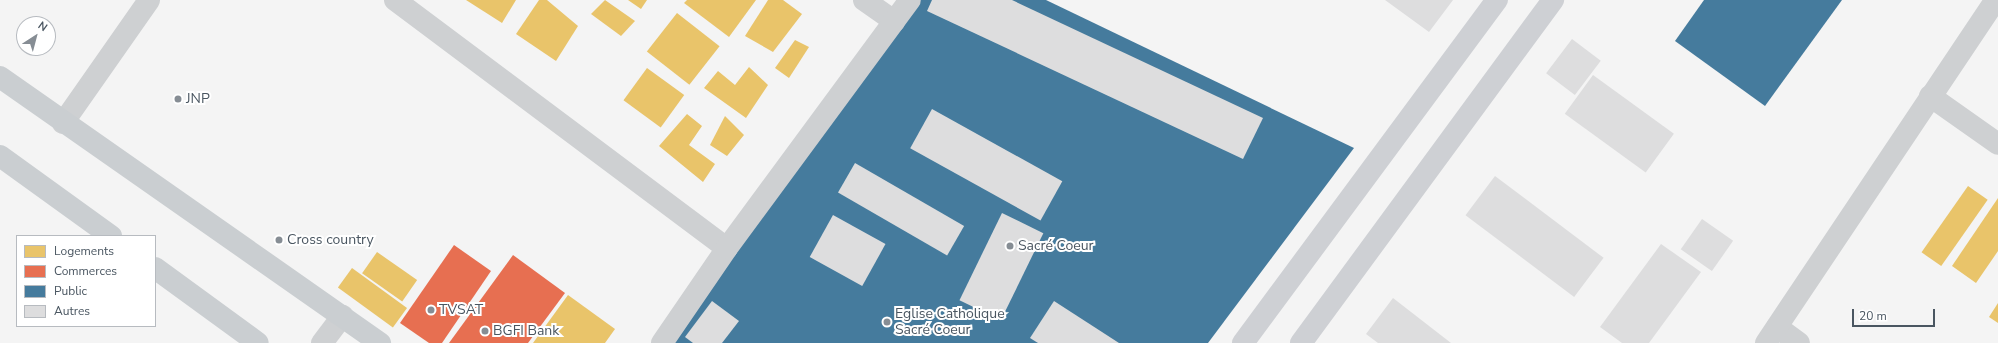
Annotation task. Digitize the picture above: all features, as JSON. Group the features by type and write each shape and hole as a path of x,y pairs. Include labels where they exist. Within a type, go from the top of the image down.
{"main road":[{"path":"1243,343 1497,0"},
{"path":"1301,343 1553,0"},
{"path":"0,77 63,123 380,343"},
{"path":"1,157 110,235"},
{"path":"156,269 258,343"}],"street":[{"path":"63,123 149,0"},
{"path":"395,0 727,248"},
{"path":"864,0 894,21"},
{"path":"662,343 727,248 910,0"},
{"path":"1799,343 1772,335 1930,96 1996,0"},
{"path":"1930,96 1998,144"},
{"path":"322,343 342,316"}],"building: Logements":[{"path":"466,0 516,0 502,23"},
{"path":"539,0 547,0 578,26 556,61 516,34"},
{"path":"605,0 635,21 621,36 591,14"},
{"path":"628,0 647,0 641,9"},
{"path":"687,0 756,0 729,37 684,3"},
{"path":"768,0 783,0 802,14 773,52 745,36"},
{"path":"677,13 720,46 689,85 647,52"},
{"path":"795,40 809,47 789,78 775,68"},
{"path":"749,67 768,85 746,118 704,88 718,71 735,85"},
{"path":"647,68 684,95 661,127 623,100"},
{"path":"687,114 702,126 689,145 715,164 703,182 659,146"},
{"path":"725,116 744,135 727,156 710,145"},
{"path":"1968,186 1988,200 1941,266 1922,252"},
{"path":"1998,198 1998,251 1976,283 1952,266"},
{"path":"377,252 417,280 402,301 362,273"},
{"path":"352,268 407,308 393,327 338,287"},
{"path":"568,295 615,329 605,343 533,343"},
{"path":"1998,303 1998,323 1989,317"}],"building: Commerces":[{"path":"454,245 491,271 442,343 429,343 400,323"},
{"path":"513,255 565,293 528,343 449,343"}],"building: Public":[{"name":"Sacré Coeur","path":"915,0 1046,0 1354,148 1208,343 670,343"},
{"path":"1704,0 1842,0 1765,106 1675,41"}],"building: Autres":[{"path":"932,0 1012,0 1263,118 1243,159 927,11"},
{"path":"1385,0 1453,0 1429,32"},
{"path":"1572,39 1601,61 1575,95 1546,73"},
{"path":"1593,75 1674,134 1646,173 1565,114"},
{"path":"932,109 1062,181 1041,221 910,148"},
{"path":"855,163 964,226 947,255 838,192"},
{"path":"1495,176 1604,258 1574,297 1466,215"},
{"path":"1002,213 1043,233 1001,320 959,300"},
{"path":"833,215 885,244 862,286 810,257"},
{"path":"1702,219 1733,241 1712,271 1681,249"},
{"path":"1661,244 1701,272 1649,343 1622,343 1600,327"},
{"path":"1393,298 1451,343 1378,343 1366,334"},
{"path":"712,301 739,321 722,343 693,343 685,337"},
{"path":"1054,301 1119,343 1038,343 1030,338"}],"place":[{"name":"JNP","path":"178,99"},
{"name":"Cross country","path":"279,240"},
{"name":"Sacré Coeur","path":"1010,246"},
{"name":"TVSAT","path":"431,310"},
{"name":"Eglise Catholique Sacré Coeur","path":"887,322"},
{"name":"BGFI Bank","path":"485,331"}]}
